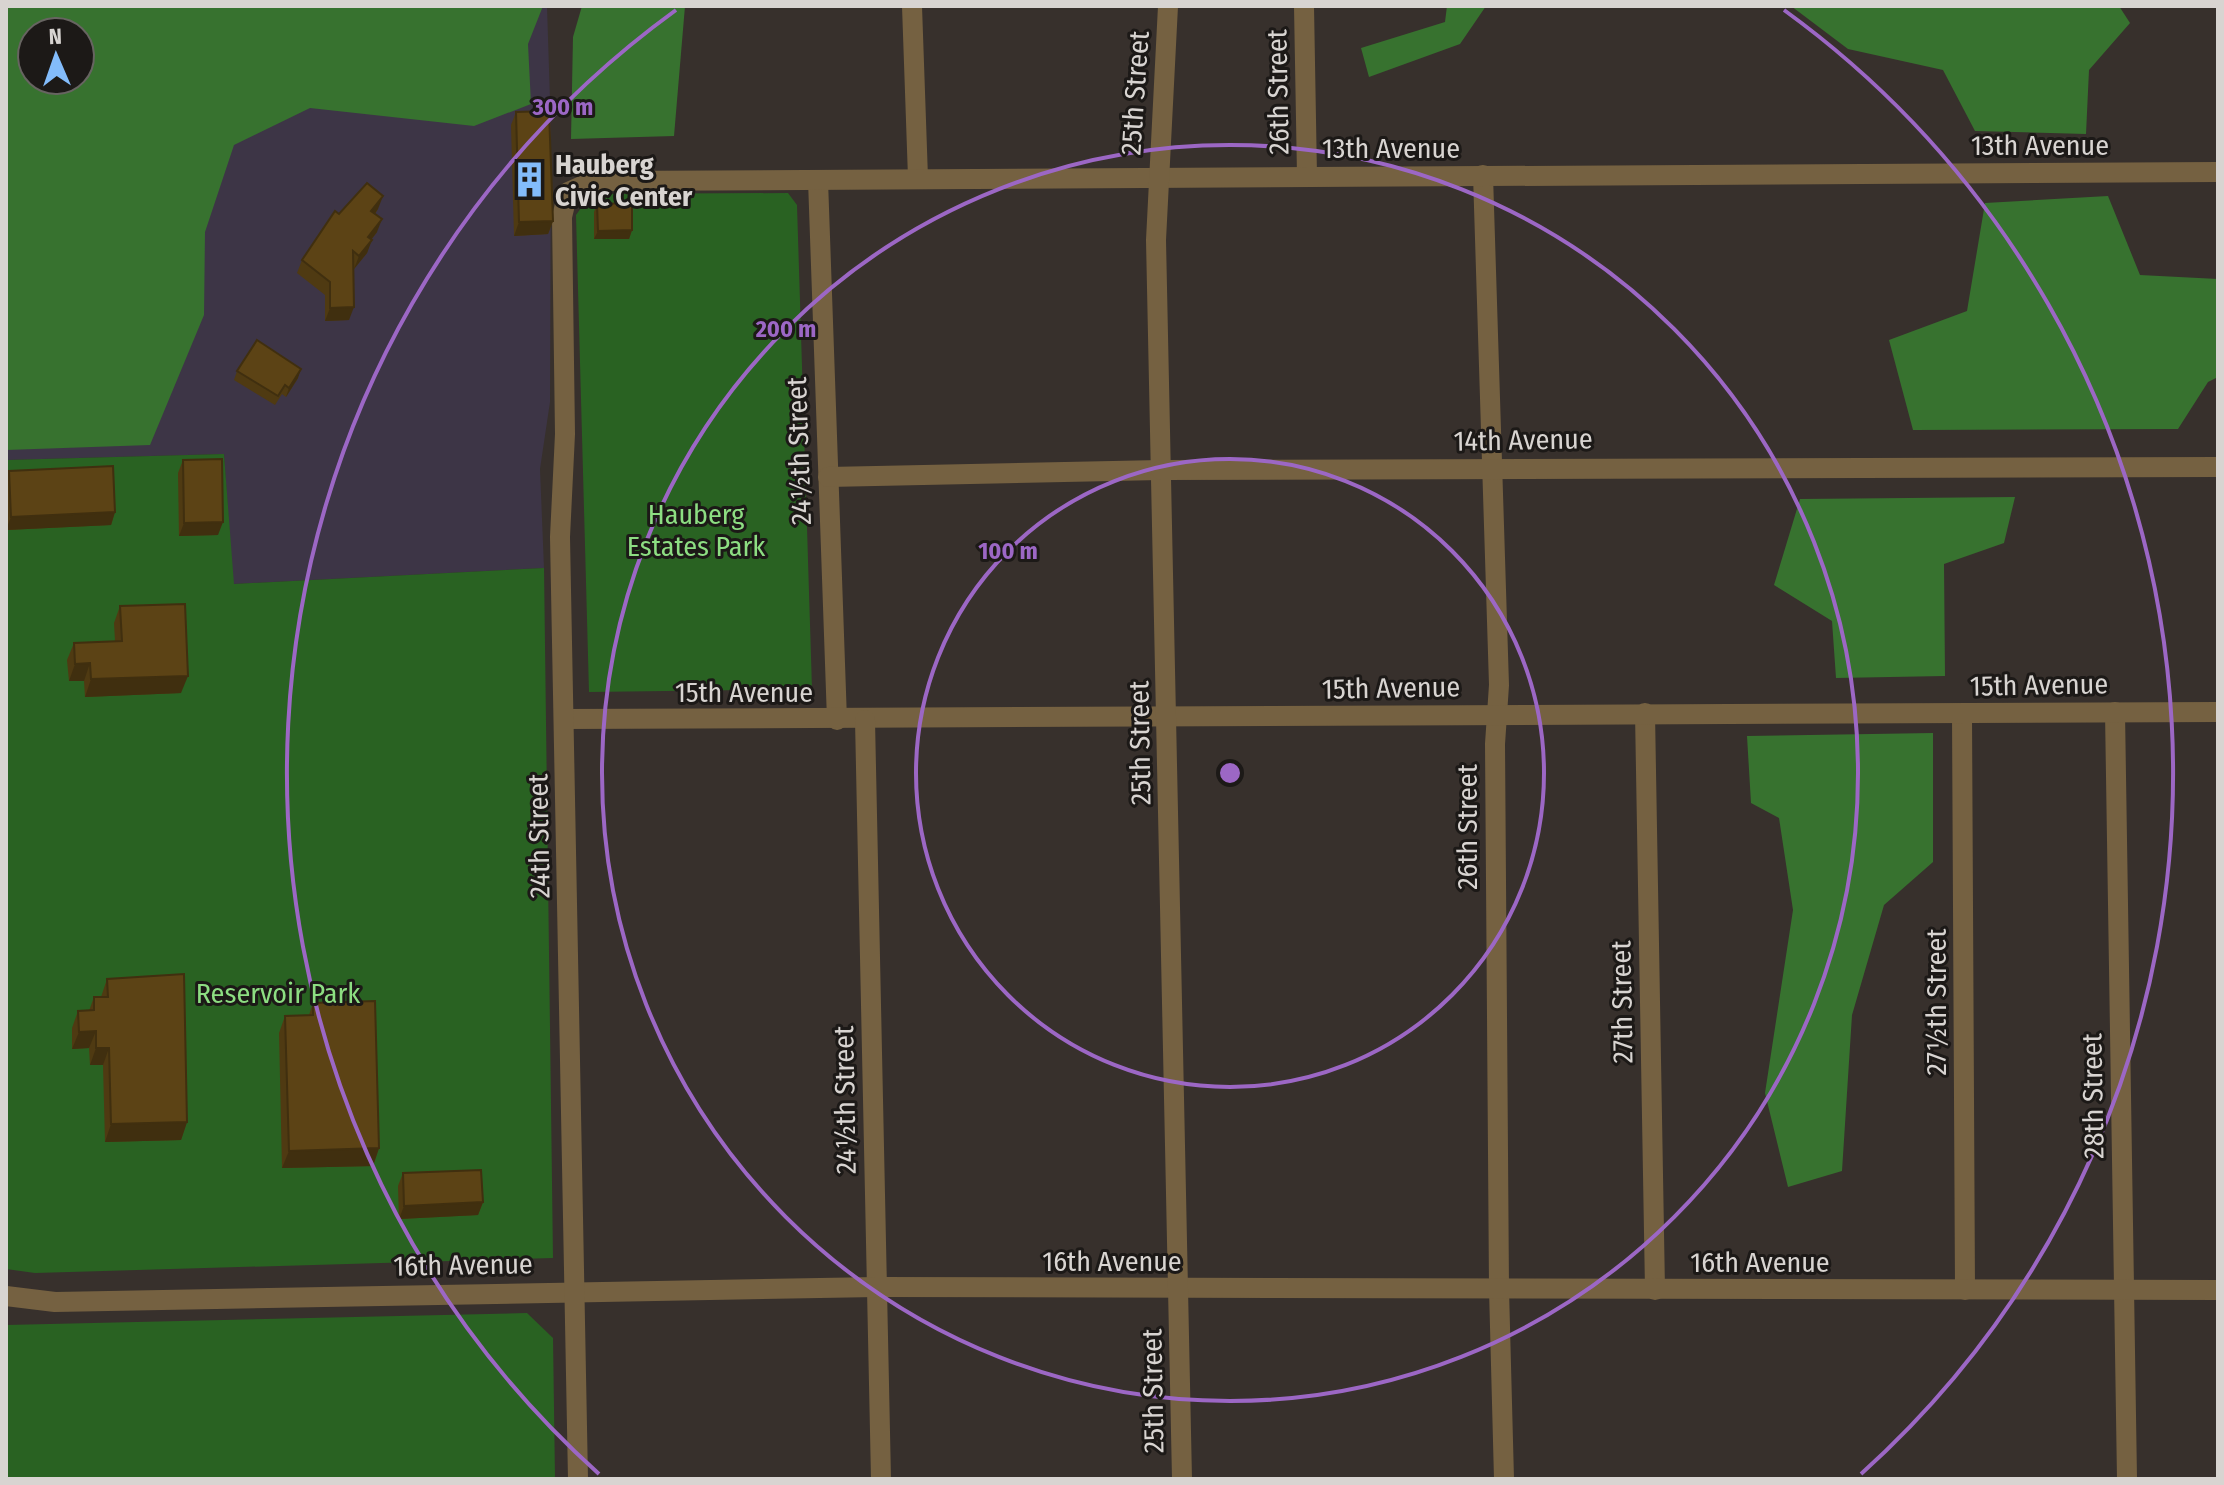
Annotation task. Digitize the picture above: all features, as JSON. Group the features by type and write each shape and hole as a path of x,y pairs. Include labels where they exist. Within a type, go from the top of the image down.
{"street":[{"path":"912,6 918,178"},
{"name":"25th Street","path":"1168,6 1157,176 1182,1479"},
{"name":"26th Street","path":"1304,6 1307,176"},
{"name":"13th Avenue","path":"568,192 588,183 608,181 2218,172"},
{"name":"26th Street","path":"1483,175 1493,468 1497,715 1499,1289 1504,1479"},
{"name":"24½th Street","path":"818,180 837,720"},
{"name":"24th Street","path":"568,192 562,231 565,434 560,537 578,1479"},
{"name":"14th Avenue","path":"828,477 1161,470 2218,467"},
{"name":"28th Street","path":"2115,712 2127,1479"},
{"name":"15th Avenue","path":"565,719 2218,712"},
{"name":"27th Street","path":"1645,713 1655,1290"},
{"name":"27½th Street","path":"1962,714 1965,1290"},
{"name":"24½th Street","path":"865,720 881,1479"},
{"name":"16th Avenue","path":"6,1296 55,1302 575,1290 877,1287 1965,1290 2123,1287 2218,1290"}],"shaded area":[{"path":"6,6 547,6 551,131 550,402 540,469 544,568 233,584 224,454 6,460"}],"green space":[{"path":"6,6 543,6 528,44 531,104 474,126 310,108 234,145 205,232 204,315 150,445 6,450"},
{"path":"582,6 685,6 674,136 571,139 573,37"},
{"path":"1447,6 1486,6 1460,44 1369,77 1361,48 1445,22"},
{"path":"1791,6 2119,6 2130,23 2089,70 2086,134 1975,131 1943,70 1848,49"},
{"name":"Hauberg Estates Park","path":"788,193 797,205 812,689 589,692 576,215 591,194"},
{"path":"2108,196 2140,275 2218,279 2218,377 2208,382 2178,429 1913,430 1889,340 1967,311 1985,203"},
{"name":"Reservoir Park","path":"224,454 234,584 544,568 553,1258 35,1273 6,1269 6,460"},
{"path":"2015,497 2004,543 1944,564 1945,676 1836,678 1832,621 1774,585 1800,499"},
{"path":"1933,733 1933,862 1884,905 1852,1015 1842,1171 1788,1187 1765,1093 1793,910 1779,818 1751,803 1747,736"},
{"path":"527,1313 553,1338 555,1479 6,1479 6,1325"}],"building":[{"name":"Hauberg Civic Center","path":"549,111 553,221 519,222 516,112"},
{"path":"367,183 383,196 371,211 382,219 368,237 372,240 359,256 353,251 354,307 330,308 330,282 302,260 335,211 339,214"},
{"path":"632,203 632,230 598,231 597,204"},
{"path":"257,340 301,369 289,388 285,385 278,396 237,371"},
{"path":"222,459 223,522 184,523 183,460"},
{"path":"113,466 115,512 11,517 9,471"},
{"path":"185,604 188,676 91,679 90,663 75,664 74,643 122,641 120,606"},
{"path":"184,974 187,1122 111,1124 109,1048 96,1048 96,1031 79,1032 78,1011 94,1010 94,997 108,997 107,979"},
{"path":"375,1001 379,1148 289,1151 285,1016 313,1015 313,1003"},
{"path":"481,1170 483,1202 404,1206 403,1173"}],"place":[{"name":"Hauberg Civic Center","path":"529,180"}]}
